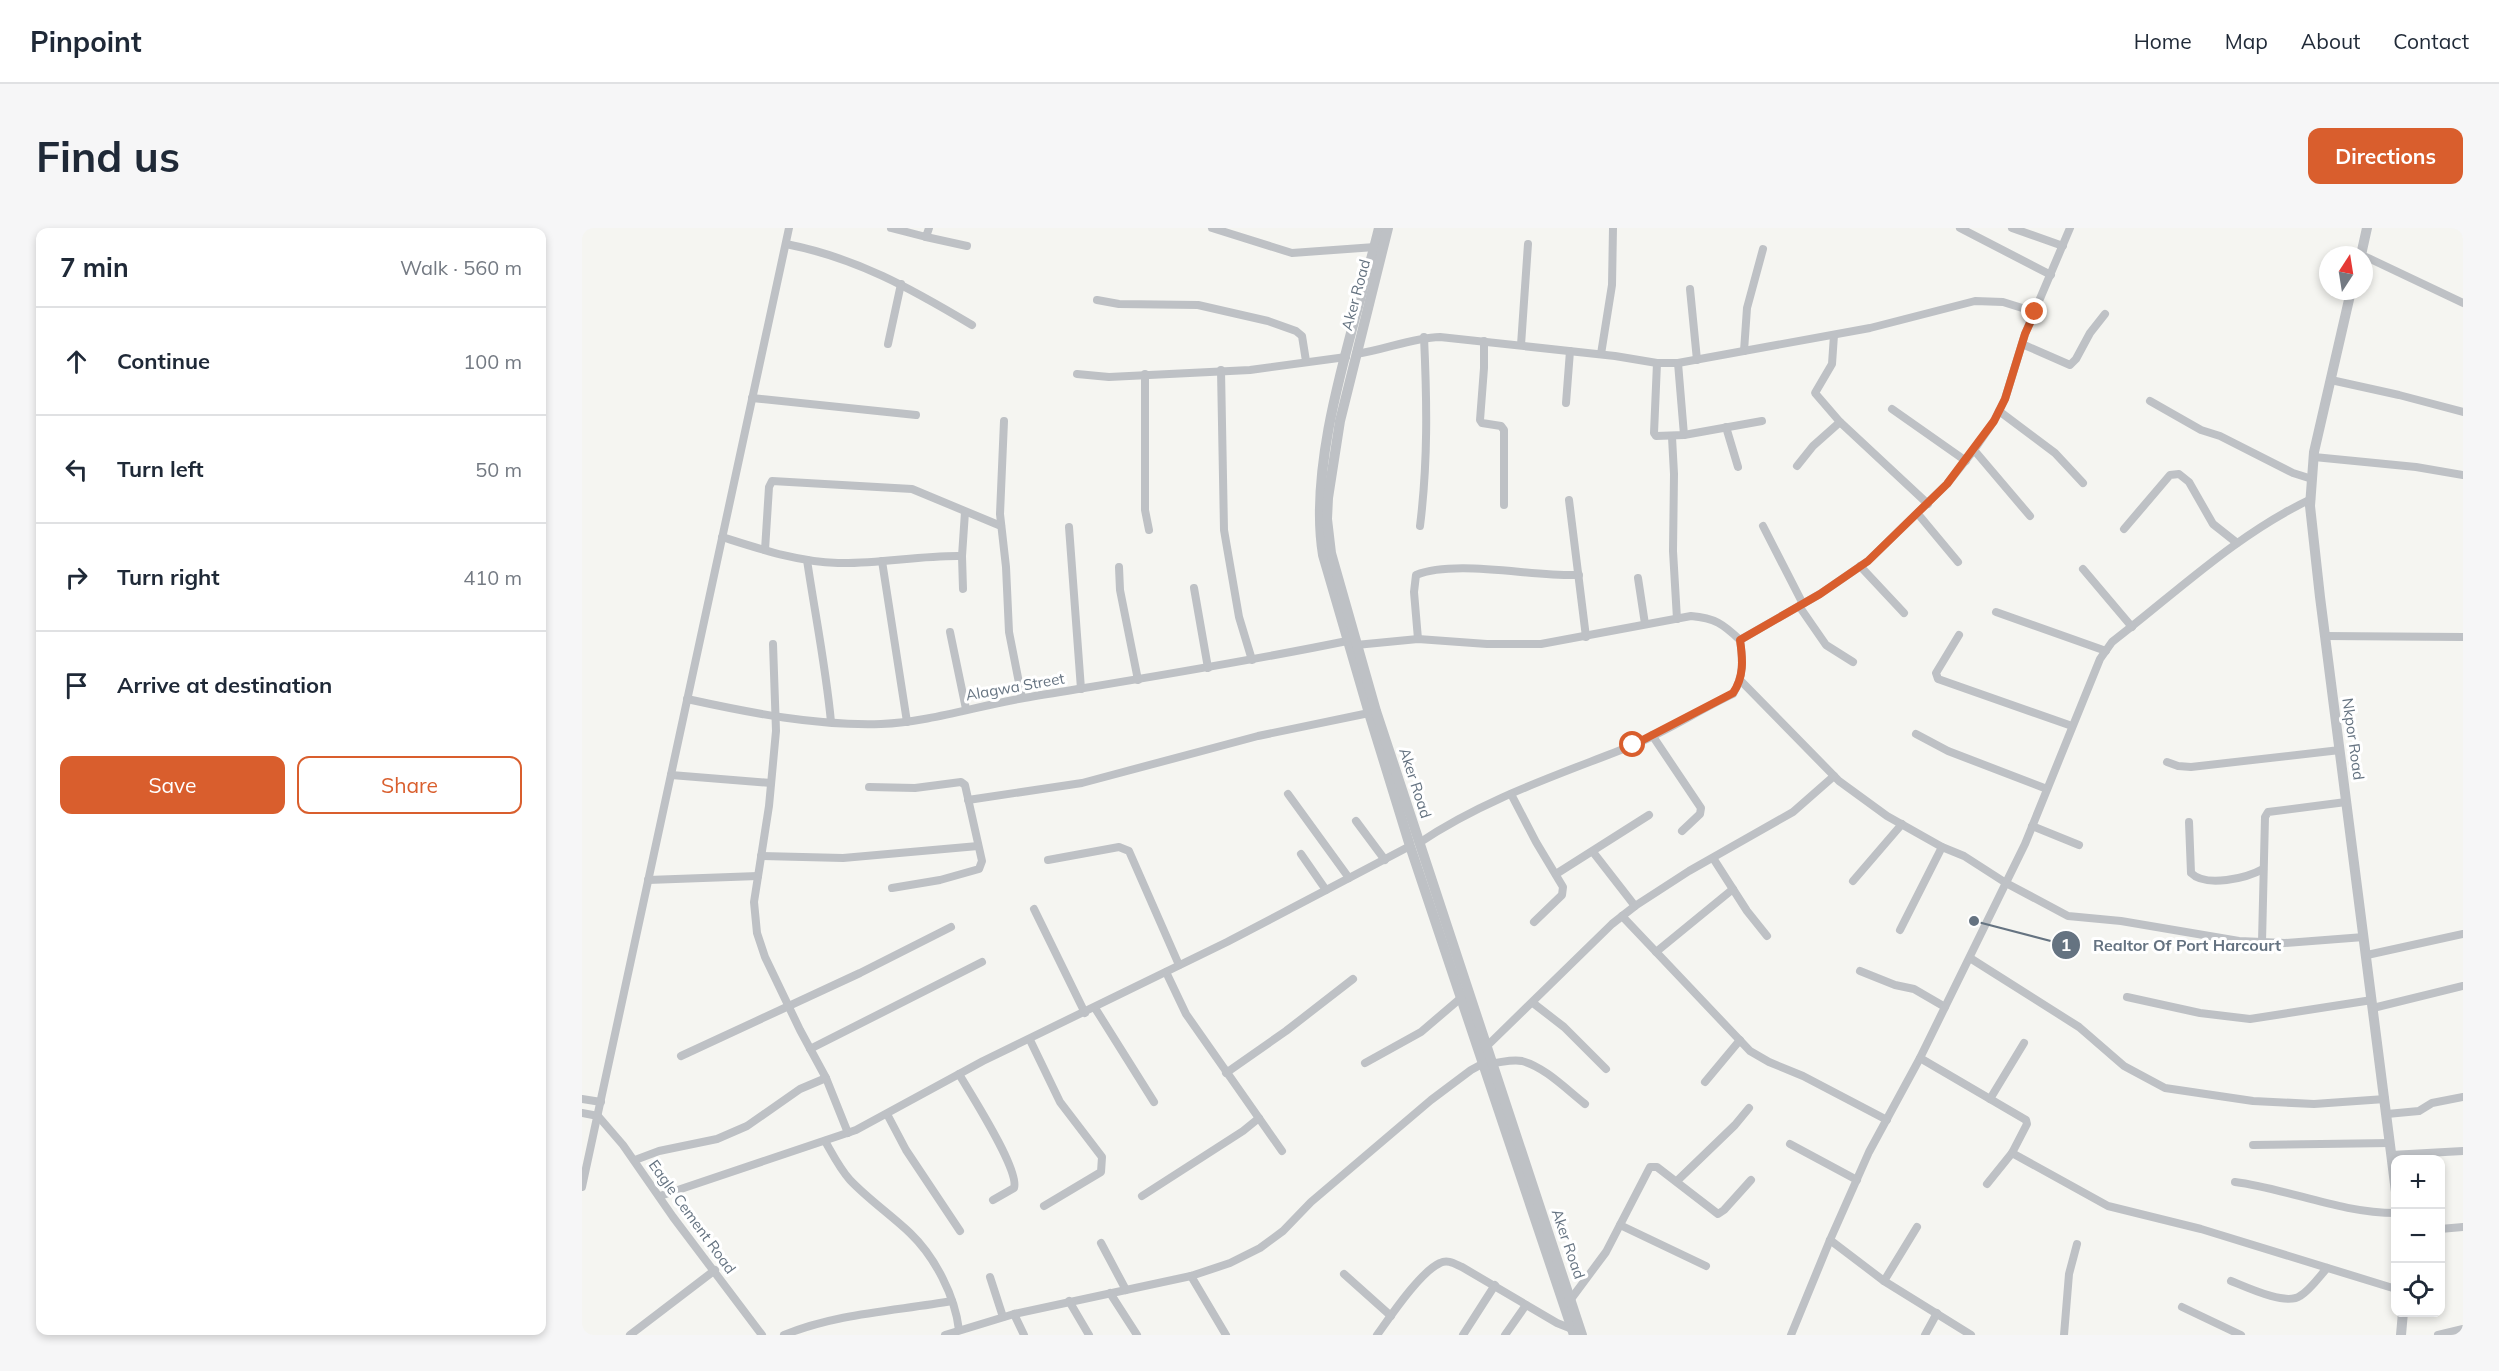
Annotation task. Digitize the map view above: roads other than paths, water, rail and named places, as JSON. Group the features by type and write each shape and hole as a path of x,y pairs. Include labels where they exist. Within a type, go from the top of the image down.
{"street":[{"path":"582,1187 789,228"},
{"path":"891,228 927,232 967,246"},
{"path":"1212,228 1292,253 1374,247"},
{"name":"Aker Road","path":"1379,228 1351,355 1328,498 1327,519 1331,553 1369,713 1487,1046 1489,1063"},
{"name":"Aker Road","path":"1351,355 1388,228"},
{"path":"1600,354 1612,285 1612,228"},
{"path":"1960,228 2051,275"},
{"path":"2012,228 2063,246"},
{"path":"660,1196 848,1133 959,1074 1095,1008 1415,844 1452,820 1547,777 1633,745 1733,693 1741,681 1740,640 1801,605 1860,566 1928,504 1974,450 1999,411 2022,344 2070,228"},
{"path":"2364,246 2367,228"},
{"path":"786,244 827,254 901,284 972,325"},
{"path":"1521,345 1528,244"},
{"path":"1744,351 1747,308 1763,249"},
{"path":"2373,260 2463,303"},
{"path":"888,344 901,284"},
{"path":"1690,289 1697,360"},
{"path":"1097,300 1119,304 1198,305 1268,321 1296,331 1302,336 1306,361"},
{"name":"Nkpor Road","path":"2348,300 2314,457 2311,499 2313,541 2391,1155"},
{"path":"1077,374 1109,377 1250,370 1375,351 1424,337 1521,345 1657,363 1678,363 1870,328 1975,301 2003,302 2035,312"},
{"path":"2022,344 2070,365 2076,360 2090,333 2105,314"},
{"path":"1834,335 1832,364 1815,393 1840,422 1928,504"},
{"path":"1420,526 1426,477 1428,424 1424,337"},
{"path":"1484,341 1480,420 1482,423 1501,426 1504,430 1504,505"},
{"path":"1566,403 1570,351"},
{"path":"1657,363 1654,433 1656,436 1684,435 1762,421"},
{"path":"1678,363 1684,435"},
{"path":"1221,370 1224,530 1237,608 1252,660"},
{"path":"1145,374 1145,501 1149,530"},
{"path":"2331,381 2463,412"},
{"path":"752,398 916,415"},
{"path":"2150,401 2201,430 2220,436 2293,473 2312,479"},
{"path":"1892,409 1966,461"},
{"path":"1999,411 2055,453 2083,483"},
{"path":"1004,421 1001,526 1009,632 1022,698"},
{"path":"1797,466 1813,446 1840,422"},
{"path":"1726,427 1738,467"},
{"path":"1672,436 1673,551 1677,619"},
{"path":"1974,450 2030,516"},
{"path":"2314,457 2416,467 2463,475"},
{"path":"2124,529 2170,475 2179,474 2189,482 2217,529 2237,543"},
{"path":"765,550 769,487 772,480 912,489 932,495 965,512 1001,526"},
{"path":"1791,1335 1857,1180 2006,883 2032,826 2100,659 2112,642 2237,543 2268,521 2311,499"},
{"path":"1569,500 1586,636"},
{"path":"963,589 962,556 965,512"},
{"path":"1917,514 1958,562"},
{"path":"1763,526 1801,605 1826,645 1853,662"},
{"path":"1070,527 1081,689"},
{"path":"722,537 807,560 838,563 962,556"},
{"path":"807,560 827,680 831,722"},
{"path":"882,561 907,722"},
{"path":"1860,566 1904,613"},
{"path":"1119,567 1120,590 1138,680"},
{"path":"2083,569 2132,627"},
{"path":"1418,639 1414,592 1416,575 1429,570 1511,571 1546,576 1579,575"},
{"path":"1638,578 1645,624"},
{"path":"1194,588 1208,668"},
{"path":"1996,612 2106,651"},
{"name":"Alagwa Street","path":"687,699 775,716 879,724 907,722 1022,698 1352,643 1418,639 1487,644 1541,644 1691,616 1710,618 1724,626 1740,640"},
{"path":"950,632 966,710"},
{"path":"1959,635 1936,673 1938,679 2072,726"},
{"path":"2325,636 2463,637"},
{"name":"Aker Road","path":"1352,643 1462,997 1489,1063 1573,1332"},
{"path":"772,644 776,731 754,902 757,933 765,957 826,1078 848,1133"},
{"path":"1741,681 1834,776 1902,824 1942,847 1972,860 2006,883 2068,916 2121,921 2212,938 2262,942 2285,943 2364,937"},
{"path":"968,800 1082,783 1258,736 1369,713"},
{"path":"1916,734 1948,751 2047,789"},
{"path":"1652,735 1701,808 1700,814 1682,831"},
{"path":"2167,762 2191,767 2340,750"},
{"path":"671,775 771,783"},
{"path":"1487,1046 1622,916 1713,858 1793,812 1834,776"},
{"path":"869,787 915,788 962,782 965,785 982,861 979,869 940,880 892,888"},
{"path":"1288,794 1349,878"},
{"path":"1511,794 1536,842 1563,885 1563,892 1534,922"},
{"path":"2262,942 2263,826 2268,812 2346,802"},
{"path":"1556,874 1648,814"},
{"path":"1356,821 1384,860"},
{"path":"2188,822 2191,873 2195,877 2207,880 2235,879 2263,869"},
{"path":"1853,880 1902,824"},
{"path":"2032,826 2079,845"},
{"path":"761,856 843,858 978,846"},
{"path":"1048,860 1119,847 1129,851 1179,965"},
{"path":"1900,930 1942,847"},
{"path":"1593,852 1635,906"},
{"path":"1301,854 1326,890"},
{"path":"1713,858 1747,911 1767,936"},
{"path":"648,880 758,876"},
{"path":"1656,952 1733,889"},
{"path":"1034,909 1085,1013"},
{"path":"1622,916 1750,1051 1887,1120"},
{"path":"681,1056 951,927"},
{"path":"2367,955 2463,933"},
{"path":"1970,958 2079,1027 2124,1066 2165,1088 2253,1101 2314,1104 2385,1099"},
{"path":"810,1049 982,962"},
{"path":"1860,971 1914,990 1945,1007"},
{"path":"1166,972 1186,1014 1282,1151"},
{"path":"1226,1073 1286,1031 1353,979"},
{"path":"2127,997 2200,1013 2250,1019 2373,1004 2463,986"},
{"path":"1365,1063 1421,1032 1462,997"},
{"path":"1533,1003 1564,1027 1606,1069"},
{"path":"1095,1008 1154,1102"},
{"path":"1030,1040 1060,1102 1102,1157 1103,1165 1101,1172 1044,1206"},
{"path":"1705,1083 1740,1040"},
{"path":"1990,1099 2024,1043"},
{"path":"1920,1058 2026,1120 2012,1153 1988,1184"},
{"path":"952,1333 1014,1314 1191,1276 1230,1263 1260,1248 1283,1231 1311,1203 1422,1107 1471,1070 1489,1063 1523,1061 1540,1070 1585,1104"},
{"path":"959,1074 990,1125 1015,1178 1014,1188 993,1200"},
{"path":"634,1160 658,1151 717,1139 747,1126 800,1089 826,1078"},
{"path":"2387,1114 2420,1111 2432,1102 2463,1098"},
{"path":"582,1099 601,1102"},
{"path":"1678,1180 1735,1125 1749,1108"},
{"name":"Aker Road","path":"1503,1109 1582,1335"},
{"path":"582,1113 598,1116"},
{"path":"887,1114 906,1150 960,1231"},
{"name":"Eagle Cement Road","path":"598,1116 634,1160 762,1335"},
{"path":"1142,1196 1243,1131 1259,1118"},
{"path":"582,1142 593,1140"},
{"path":"825,1141 838,1165 851,1181 912,1235 936,1266 957,1312 952,1333"},
{"path":"2253,1145 2390,1143"},
{"path":"1790,1144 1857,1180"},
{"path":"2391,1155 2463,1151"},
{"path":"2012,1153 2108,1206 2170,1220 2391,1287"},
{"path":"1570,1299 1606,1252 1650,1167 1657,1167 1678,1180 1718,1214 1751,1180"},
{"path":"2235,1182 2265,1186 2346,1209 2391,1213"},
{"path":"1620,1225 1707,1266"},
{"path":"1884,1281 1917,1227"},
{"path":"2445,1229 2463,1227"},
{"path":"1830,1240 1884,1281 1971,1335"},
{"path":"1101,1243 1126,1290"},
{"path":"2064,1335 2067,1284 2077,1244"},
{"path":"1377,1335 1410,1290 1438,1263 1448,1261 1495,1285 1573,1332"},
{"path":"2231,1281 2271,1295 2293,1299 2301,1296 2327,1268"},
{"path":"630,1335 715,1270"},
{"path":"1344,1274 1391,1316"},
{"path":"1191,1276 1226,1335"},
{"path":"990,1277 1003,1317"},
{"path":"1463,1335 1495,1285"},
{"path":"1110,1293 1137,1335"},
{"path":"784,1335 850,1316 952,1301"},
{"path":"1069,1301 1089,1335"},
{"path":"1504,1335 1526,1305"},
{"path":"2182,1307 2241,1335"},
{"path":"1014,1314 1024,1335"},
{"path":"1925,1335 1937,1314"},
{"path":"2401,1335 2403,1317"},
{"path":"2438,1335 2463,1329"}],"place":[{"name":"Realtor Of Port Harcourt","path":"1974,921"}]}
